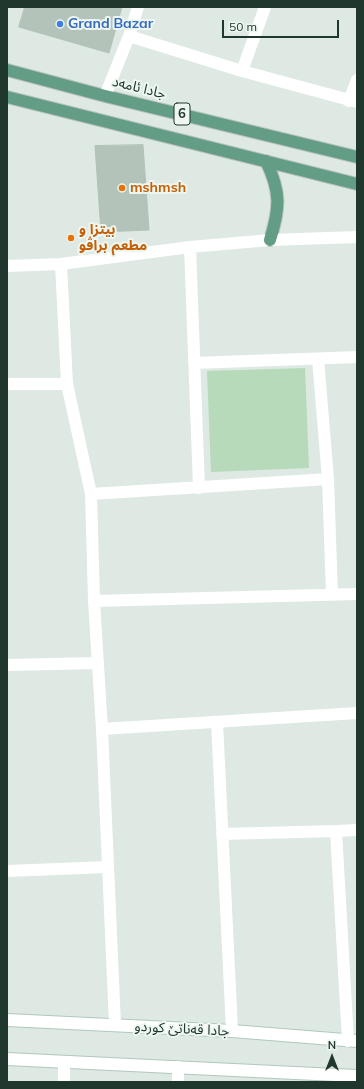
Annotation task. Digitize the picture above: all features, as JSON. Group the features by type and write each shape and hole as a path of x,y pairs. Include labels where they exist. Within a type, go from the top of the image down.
{"main road":[{"name":"جادا ئامەد","path":"7,70 105,96 357,157"},
{"name":"6","path":"7,97 357,184"},
{"path":"266,161 273,175 277,191 278,207 270,240"}],"street":[{"path":"105,96 138,7"},
{"path":"242,71 265,7"},
{"path":"128,36 242,71 353,102 357,80"},
{"path":"7,266 61,264 190,247 270,240 357,237"},
{"path":"190,247 199,488"},
{"path":"61,264 67,384 91,494 94,601 102,729 115,1026"},
{"path":"194,363 357,357"},
{"path":"318,359 328,479 332,595"},
{"path":"7,384 67,384"},
{"path":"91,494 328,479"},
{"path":"94,601 357,594"},
{"path":"7,665 98,663"},
{"path":"102,729 357,713"},
{"path":"217,722 232,1031"},
{"path":"222,834 357,830"},
{"path":"336,831 353,1041"},
{"path":"7,871 108,867"},
{"name":"جادا قەناتێ کوردو","path":"7,1020 232,1031 353,1041"},
{"path":"7,1060 178,1067 291,1077 357,1076"},
{"path":"64,1062 64,1082"},
{"path":"178,1067 178,1082"}],"green space":[{"path":"305,368 309,468 211,472 207,371"}],"building":[{"path":"25,7 122,7 109,53 19,27"},
{"name":"mshmsh","path":"143,145 149,230 101,232 95,146"}],"place":[{"name":"Grand Bazar","path":"60,24"},
{"name":"mshmsh","path":"122,188"},
{"name":"بيتزا و مطعم براڤو","path":"71,238"}]}
